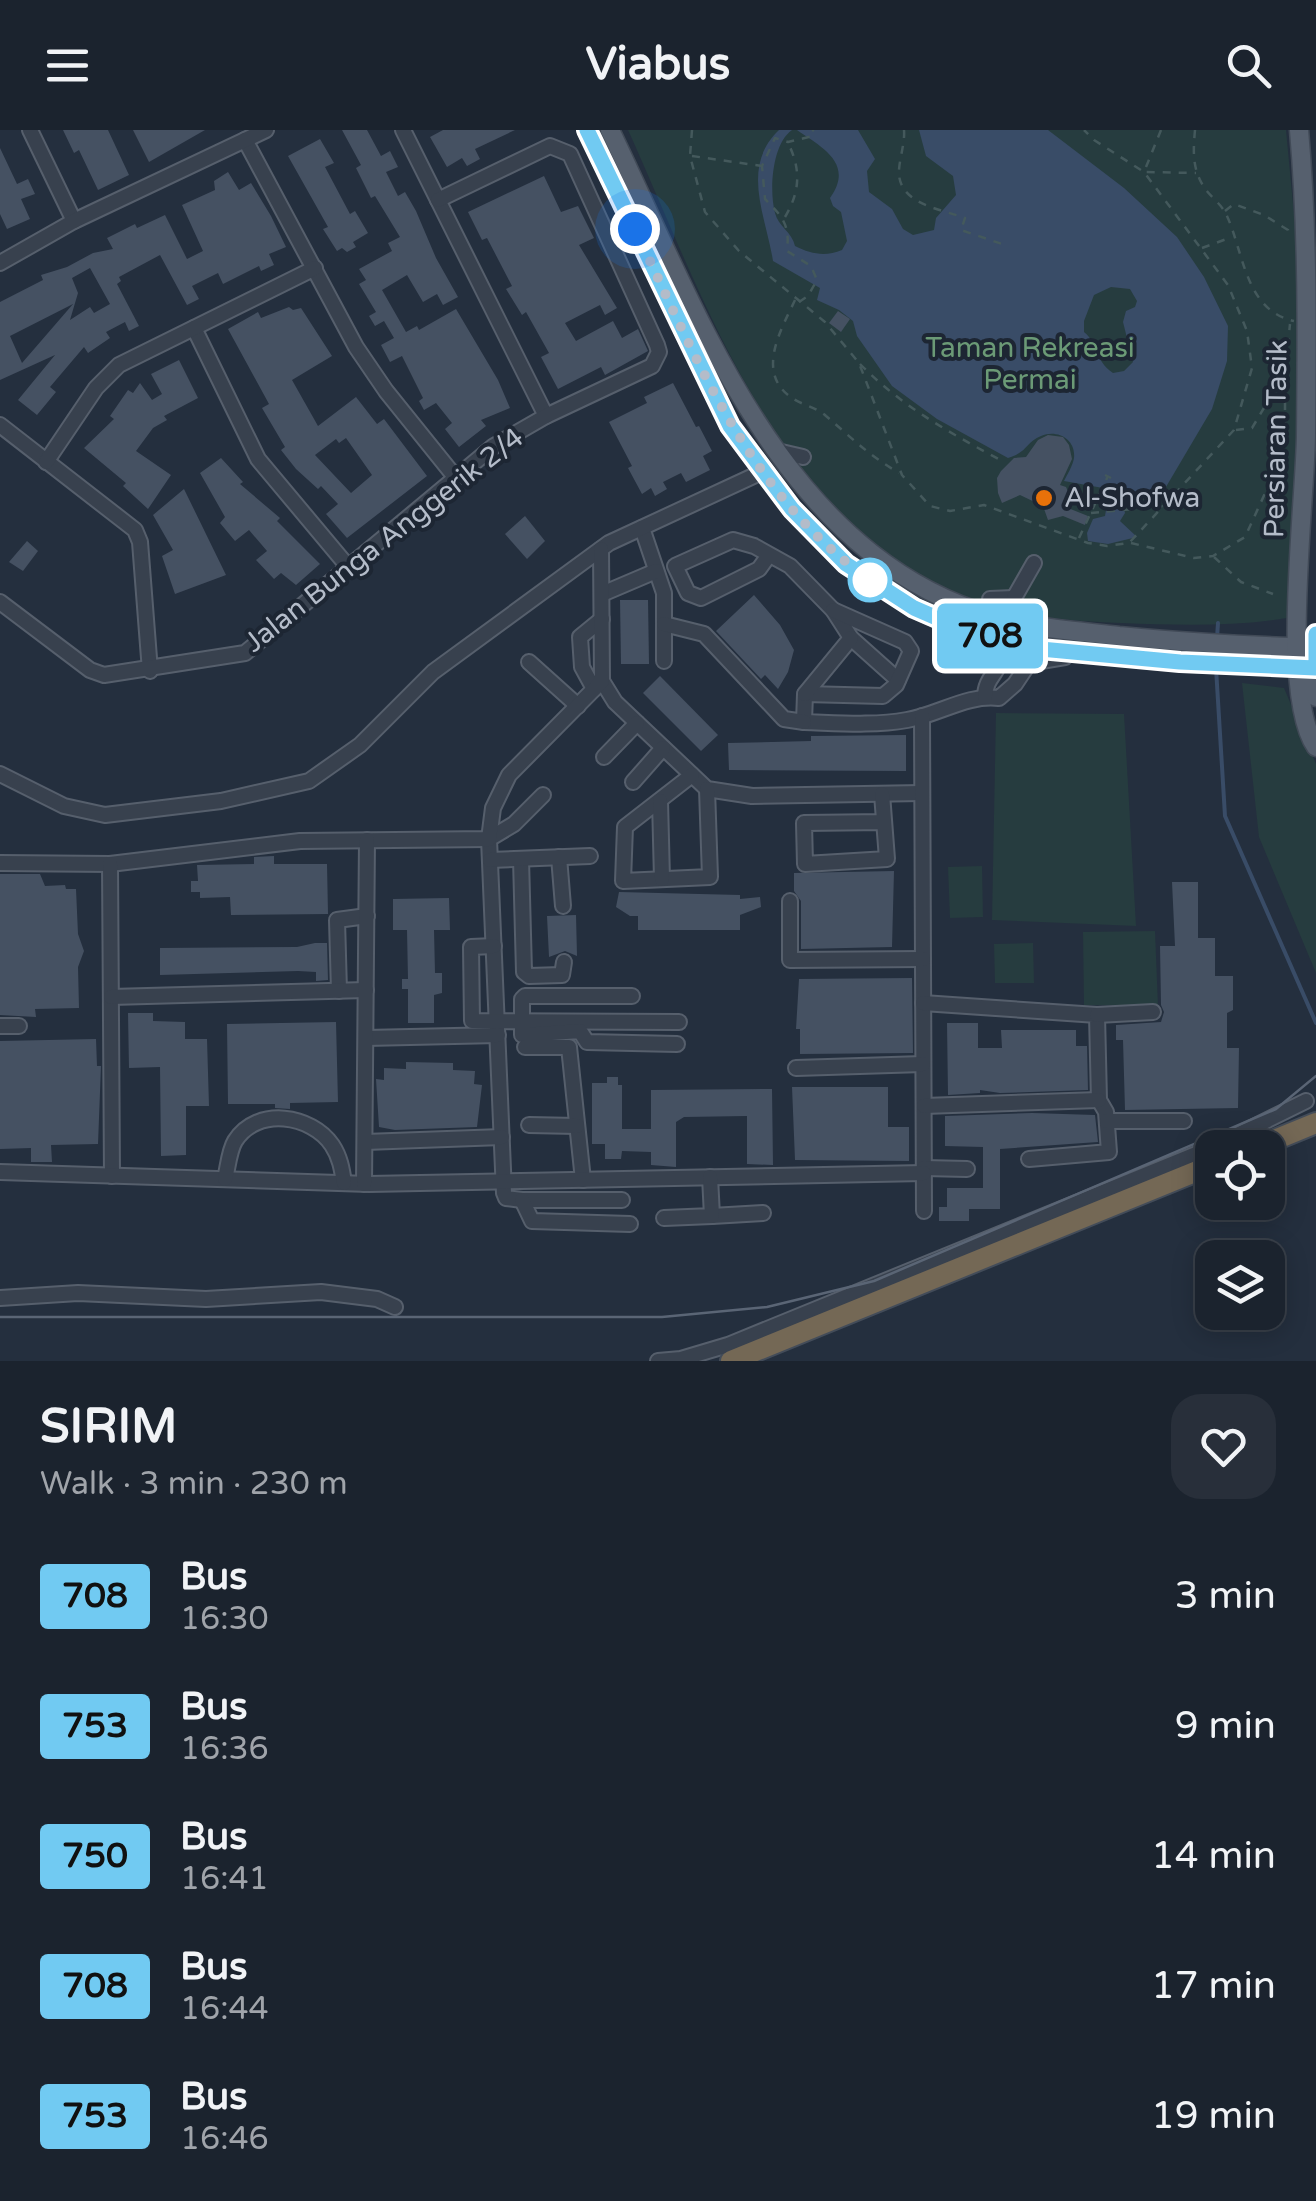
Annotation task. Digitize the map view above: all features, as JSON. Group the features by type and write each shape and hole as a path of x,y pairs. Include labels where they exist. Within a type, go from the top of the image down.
{"highway":[{"path":"1285,1135 1312,1124"},
{"path":"731,1361 1195,1172"}],"main road":[{"path":"587,130 730,426 762,472 846,564 914,608 960,628 1030,648 1180,662 1310,667"},
{"path":"610,130 740,399 802,486 870,554 924,588 1036,627 1180,642 1310,647"},
{"name":"Persiaran Tasik","path":"1299,130 1311,217 1296,317 1311,441 1298,607 1310,647 1316,697"},
{"path":"1253,647 1288,628 1298,607"},
{"name":"Persiaran Tasik","path":"1310,647 1316,636"},
{"name":"Persiaran Tasik","path":"1310,667 1300,709 1316,747"}],"street":[{"path":"30,130 74,221"},
{"path":"0,262 74,221 266,130"},
{"path":"403,130 546,416"},
{"path":"245,140 356,347 456,478"},
{"name":"Jalan Bunga Anggerik 2/4","path":"0,602 90,670 104,676 246,653 494,446 657,360 657,345 570,154 550,146 438,200"},
{"path":"46,462 96,388 119,365 316,268"},
{"path":"194,328 258,459 350,569"},
{"path":"0,425 135,530 140,542 150,670"},
{"path":"776,450 802,457"},
{"path":"0,774 64,806 105,815 221,801 309,782 360,745 433,672 601,549 762,472"},
{"path":"642,528 664,594 664,661"},
{"path":"769,556 759,569 701,598 688,593 675,566 734,540 769,556 790,566 833,610 850,638 898,680"},
{"path":"601,549 598,685 509,775 494,808 488,839 506,1198 622,1200"},
{"path":"1008,620 1014,598 1034,563"},
{"path":"602,594 656,571"},
{"path":"990,599 1014,598"},
{"path":"805,694 883,696 898,680 911,651 908,645 833,610"},
{"path":"602,620 580,637 582,667 707,788 752,796 922,793"},
{"path":"664,624 704,634 784,719 804,722 890,721 922,716 985,696 999,698 1029,663 1106,656"},
{"path":"960,628 993,649 998,659 985,696"},
{"path":"804,722 805,694 850,638"},
{"path":"529,662 578,706"},
{"path":"883,696 890,721"},
{"path":"922,716 924,1211"},
{"path":"604,756 637,723"},
{"path":"633,782 663,748"},
{"path":"692,775 625,827 623,880 710,877 707,788"},
{"path":"882,794 888,860 805,864 804,823 884,822"},
{"path":"0,863 110,864 300,842 488,839 514,824 543,795"},
{"path":"660,801 662,879"},
{"path":"364,1184 367,840"},
{"path":"490,860 590,856"},
{"path":"559,858 563,906"},
{"path":"521,859 524,972 529,976 562,975 564,962"},
{"path":"110,864 112,1176"},
{"path":"790,901 790,960 923,959"},
{"path":"339,990 337,920 367,916"},
{"path":"494,946 470,947 472,1021 498,1028"},
{"path":"111,997 366,990"},
{"path":"632,996 525,996 522,1035 580,1031 587,1042 678,1044"},
{"path":"923,1003 1097,1015 1153,1012"},
{"path":"1029,1159 1109,1152 1106,1112 1099,1100 1097,1015"},
{"path":"366,1038 498,1028 523,1021 679,1022"},
{"path":"0,1026 19,1026"},
{"path":"525,1048 570,1047 583,1180"},
{"path":"796,1068 923,1064"},
{"path":"924,1106 1099,1100"},
{"path":"658,1361 682,1359 728,1345 1212,1148 1306,1102"},
{"path":"224,1179 234,1143 243,1132 270,1119 282,1119 313,1127 330,1142 340,1160 344,1183"},
{"path":"1107,1122 1184,1122"},
{"path":"529,1125 577,1126"},
{"path":"365,1142 502,1136"},
{"path":"0,1172 364,1184 968,1169"},
{"path":"710,1177 712,1216"},
{"path":"522,1200 532,1221 630,1224"},
{"path":"664,1218 763,1213"},
{"path":"0,1298 78,1293 206,1298 320,1292 377,1299 395,1307"}],"path":[{"path":"692,130 690,156 704,212 738,251 824,322 881,385 934,424 1004,462"},
{"path":"809,309 808,296 817,280 810,266 787,251 789,231 785,218 765,199 762,166 776,138 788,142 813,136 813,130"},
{"path":"904,130 899,176 906,192 918,203 965,218 961,230 1002,245"},
{"path":"1084,130 1144,172 1228,284 1247,331 1252,368 1234,430 1129,543"},
{"path":"1144,172 1161,130"},
{"path":"808,296 798,300 775,340 772,370 788,396 823,413 850,441 902,475 930,506 950,511 984,506 1078,540 1106,546 1129,543 1194,558 1213,556 1245,537 1267,489 1285,437 1284,374 1296,317 1276,315 1246,278 1225,211 1196,174 1195,130"},
{"path":"785,218 798,184 797,163 788,142"},
{"path":"690,156 762,166"},
{"path":"1144,172 1196,174"},
{"path":"1225,211 1234,204 1235,195"},
{"path":"1234,204 1264,215 1288,230 1290,240"},
{"path":"1202,248 1234,236"},
{"path":"859,363 902,475"},
{"path":"1234,430 1252,428 1284,374"},
{"path":"1078,540 1108,477"},
{"path":"1091,513 1166,506"},
{"path":"1213,556 1242,582 1273,594"}],"green space":[{"name":"Taman Rekreasi Permai","path":"628,130 1286,130 1303,309 1293,588 1287,618 1183,625 1045,617 972,599 905,566 847,520 798,465 756,402 687,266"},
{"path":"1242,683 1284,688 1316,764 1316,973 1259,837"},
{"path":"996,713 1124,714 1136,926 992,920"},
{"path":"982,866 983,917 950,918 948,867"},
{"path":"1155,931 1158,1006 1084,1005 1083,932"},
{"path":"1033,943 1034,983 995,983 994,944"}],"water":[{"path":"779,130 792,130 776,156 773,203 777,218 795,246 812,253 842,250 847,241 841,212 830,198 839,175 832,157 797,130 858,130 875,159 867,171 869,192 892,209 903,229 913,235 934,230 936,218 956,195 953,176 926,156 919,130 1048,130 1124,188 1177,237 1204,277 1228,326 1227,361 1212,409 1163,492 1130,492 1123,505 1125,513 1120,521 1137,537 1108,544 1088,541 1093,519 1105,516 1107,504 1112,501 1103,488 1064,481 1074,451 1064,437 1041,436 1008,458 937,419 892,386 857,336 853,321 817,300 820,288 773,261 758,176 767,144","holes":["1111,287 1130,289 1137,301 1135,307 1126,311 1123,322 1133,362 1124,371 1113,373 1084,332 1084,321 1094,295"]}],"building":[{"path":"63,130 108,130 129,175 98,190 79,150 74,153"},
{"path":"133,130 205,130 149,162"},
{"path":"342,130 367,130 381,156 390,151 398,167 386,172 398,196 405,192 416,211 458,297 443,305 437,294 423,302 407,275 382,290 406,332 417,326 419,330 456,309 510,408 481,420 486,426 459,447 445,429 452,423 436,403 424,410 419,401 423,398 402,356 390,362 381,345 394,338 384,321 375,326 369,316 376,312 359,284 366,280 359,269 392,251 388,243 400,237 375,196 371,198 356,168 361,165"},
{"path":"443,130 515,130 475,149 480,159 467,166 462,158 447,167 430,137"},
{"path":"320,139 334,163 325,167 350,214 355,211 368,233 353,242 356,247 347,252 342,248 337,251 323,229 328,227 288,156"},
{"path":"0,148 17,184 28,179 35,194 21,199 30,219 7,229 0,214"},
{"path":"228,172 239,190 251,183 286,247 269,254 274,265 261,271 259,266 223,284 218,273 192,286 199,299 187,305 160,255 119,277 121,281 117,284 139,326 129,331 125,322 106,332 110,338 88,353 84,347 50,387 56,392 37,415 18,400 55,355 0,380 0,302 43,280 41,275 93,253 113,249 107,238 165,215 187,259 203,251 182,205 215,190 214,181","holes":["90,268 110,304 94,313 90,307 70,320 78,293 72,278","73,304 22,363 10,336"]},
{"path":"544,176 561,212 578,206 594,238 579,245 617,308 605,315 600,305 565,323 576,341 613,321 622,338 638,329 648,351 605,375 601,367 558,389 541,357 549,353 526,312 522,315 506,289 512,286 487,238 482,240 468,212"},
{"path":"289,307 301,308 332,356 292,380 318,426 356,397 377,424 384,419 427,476 347,538 326,514 338,504 296,469 281,450 285,447 262,408 269,404 228,329 258,312 261,318","holes":["346,438 372,475 351,493 315,455 336,439 339,443"]},
{"path":"838,311 850,319 841,332 829,323"},
{"path":"179,360 198,398 164,416 167,420 153,428 136,451 171,475 148,509 123,486 126,483 84,448 114,419 110,416 128,390 133,393 140,383 152,400 162,394 151,374"},
{"path":"673,383 712,451 703,456 710,470 686,482 681,473 663,482 667,489 655,496 651,488 642,494 609,422 647,403 644,397"},
{"path":"1048,435 1063,437 1069,445 1072,459 1060,485 1066,487 1070,496 1068,508 1088,516 1085,525 1063,516 1048,520 1043,506 1020,495 1002,503 997,478 1001,471 1014,458 1026,457 1038,440"},
{"path":"221,458 243,482 240,484 280,518 277,521 320,564 296,585 281,573 274,579 256,560 267,551 249,530 235,541 220,523 225,517 200,473"},
{"path":"184,489 226,575 175,594 162,556 173,550 153,515"},
{"path":"525,516 545,541 527,559 505,534"},
{"path":"27,541 38,551 23,571 9,562"},
{"path":"754,595 780,625 794,650 778,689 765,675 761,679 716,631"},
{"path":"620,600 648,600 649,664 621,664"},
{"path":"660,676 718,735 701,751 643,693"},
{"path":"906,735 906,771 729,770 728,743 811,741 811,736"},
{"path":"274,856 274,864 327,864 328,914 231,915 230,897 200,898 200,892 191,892 191,881 198,881 197,865 254,864 254,857"},
{"path":"894,871 892,947 801,949 801,901 794,891 794,873"},
{"path":"0,874 40,874 45,886 76,889 78,934 84,951 78,967 79,1008 35,1009 36,1017 0,1015"},
{"path":"1172,882 1198,882 1198,938 1215,938 1215,976 1233,976 1227,1048 1239,1048 1238,1108 1125,1110 1123,1040 1116,1040 1116,1025 1161,1022 1164,1012 1160,946 1175,946"},
{"path":"619,892 760,897 761,907 740,915 740,930 638,930 638,916 630,916 616,907"},
{"path":"449,898 450,930 434,930 435,973 442,973 442,993 434,995 434,1023 408,1023 408,989 402,989 402,979 408,979 407,930 393,930 393,899"},
{"path":"576,915 577,956 565,951 549,957 547,916"},
{"path":"327,943 328,980 316,981 316,972 298,971 160,975 160,948 297,947"},
{"path":"912,978 913,1053 800,1054 800,1029 796,1029 799,979"},
{"path":"128,1013 153,1013 153,1021 185,1022 185,1039 207,1039 209,1106 186,1106 186,1155 161,1156 160,1067 129,1068"},
{"path":"336,1022 338,1102 290,1103 290,1109 275,1108 275,1104 228,1104 227,1024"},
{"path":"947,1023 978,1023 978,1048 1002,1048 1001,1030 1076,1030 1076,1046 1087,1046 1088,1090 980,1090 948,1095"},
{"path":"96,1039 97,1066 101,1066 98,1144 51,1145 52,1162 31,1162 31,1148 0,1149 0,1041"},
{"path":"406,1062 453,1063 453,1070 475,1071 474,1084 482,1085 477,1127 379,1127 376,1079 384,1080 384,1068 406,1069"},
{"path":"607,1077 618,1077 618,1085 622,1085 622,1129 651,1129 651,1090 772,1089 773,1165 747,1164 747,1116 684,1117 676,1122 676,1167 651,1165 651,1152 622,1151 621,1159 605,1159 605,1144 592,1144 592,1083 607,1083"},
{"path":"792,1087 888,1087 888,1127 909,1127 909,1161 795,1160"},
{"path":"1095,1115 1098,1142 1000,1149 1000,1209 969,1209 969,1221 939,1221 939,1207 947,1207 947,1188 983,1188 983,1147 945,1146 945,1116"}],"waterway":[{"path":"1217,638 1218,623"},
{"path":"1216,668 1225,816 1316,1023"}],"tram line":[{"path":"0,1317 662,1317 767,1307 874,1281 1276,1109 1316,1076"}],"bus line":[{"name":"708","path":"587,130 730,426 792,509 846,564 914,608 960,628 1030,648 1180,662 1316,668 1316,634"}],"place":[{"name":"Al-Shofwa","path":"1044,498"}],"route":[{"path":"635,229 730,426 792,509 846,564 870,580"}]}
